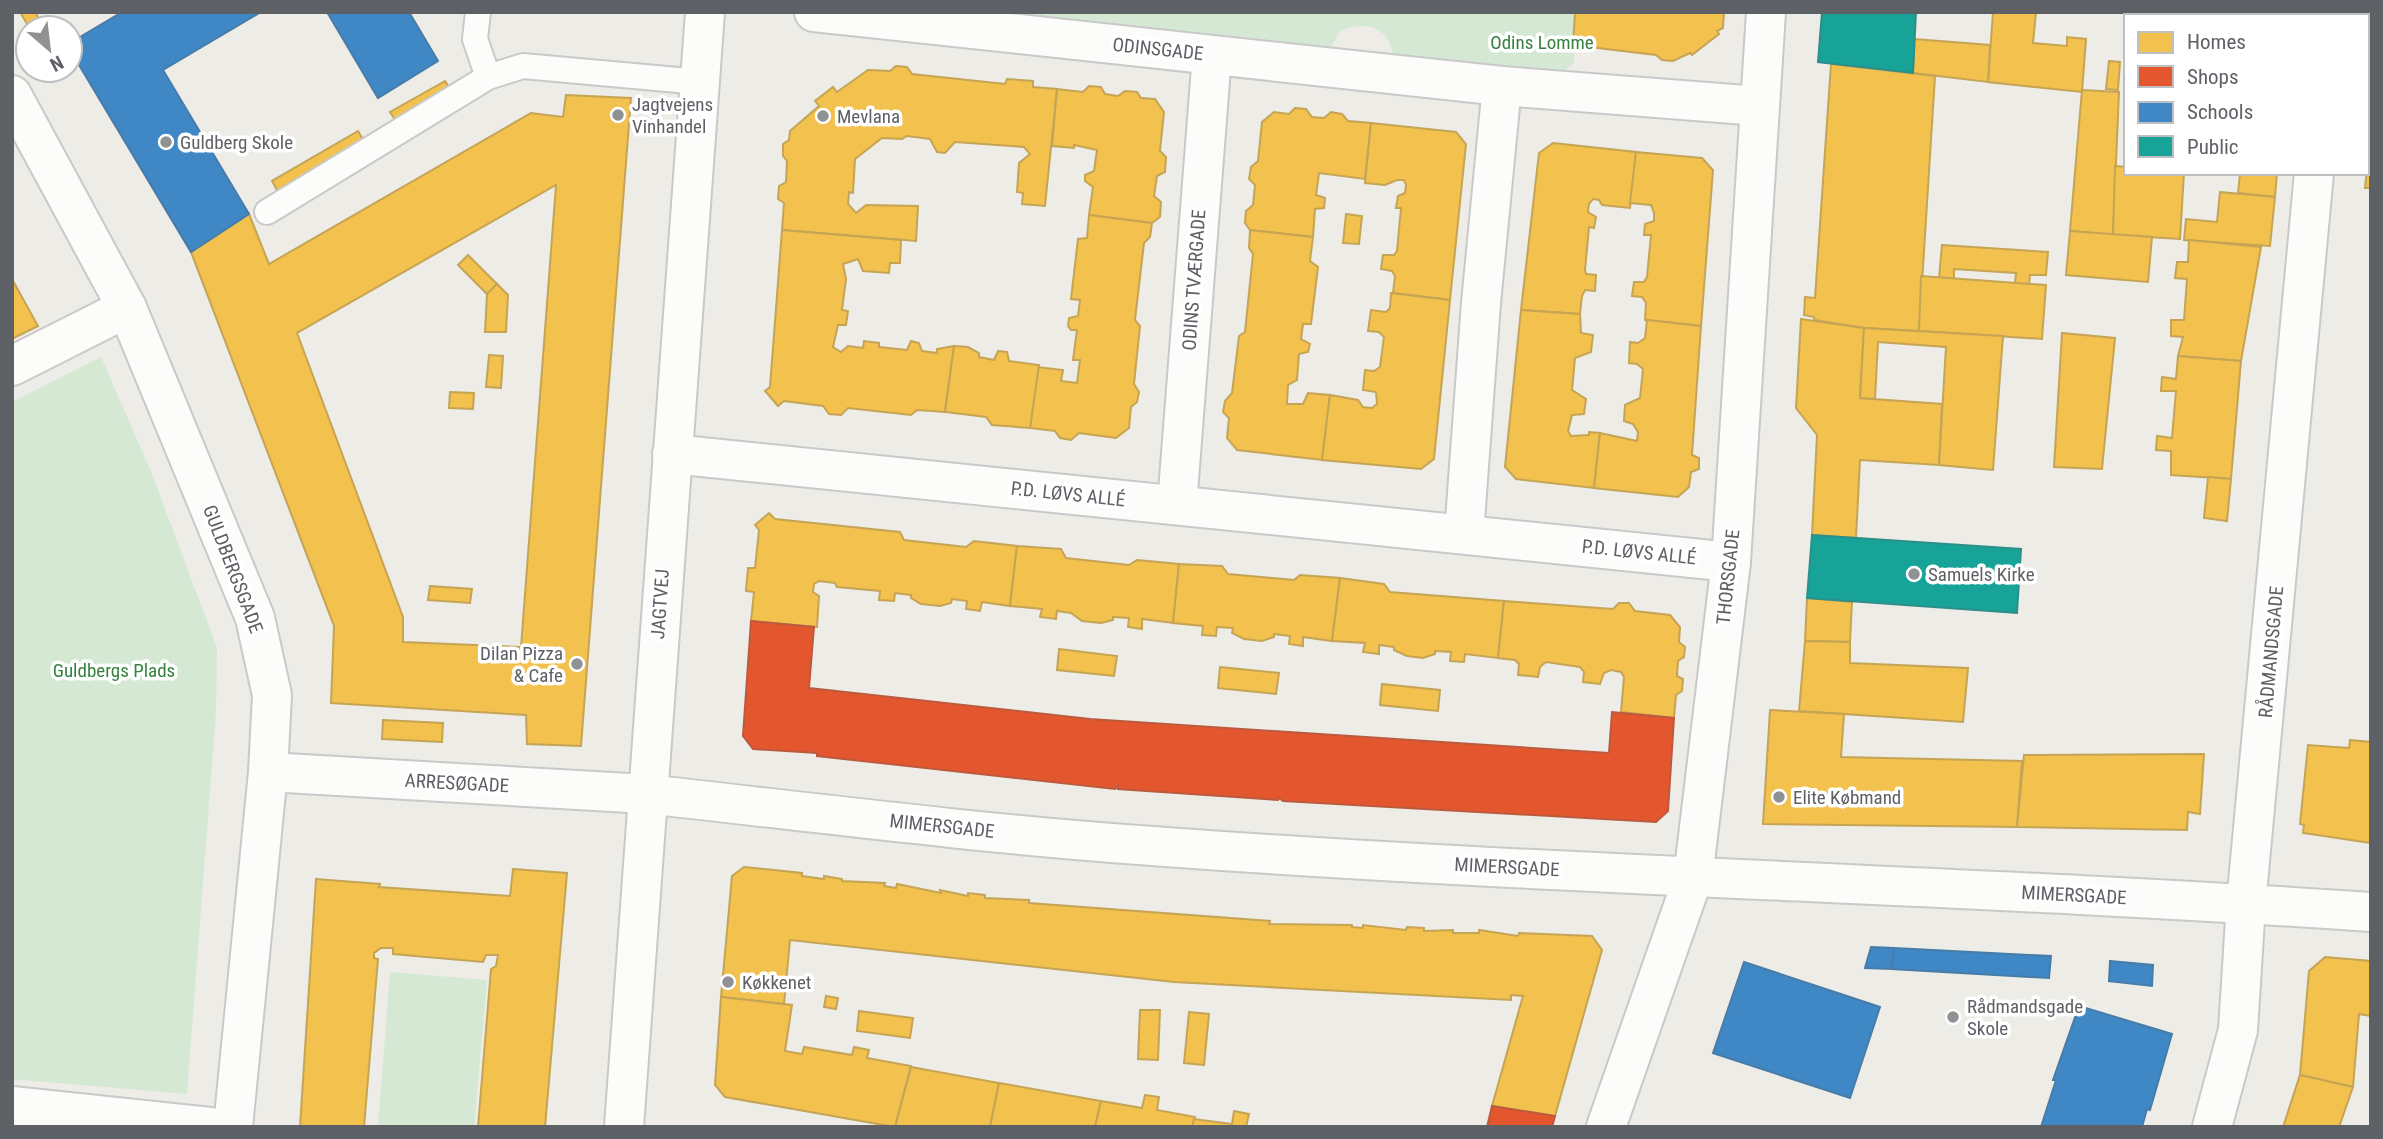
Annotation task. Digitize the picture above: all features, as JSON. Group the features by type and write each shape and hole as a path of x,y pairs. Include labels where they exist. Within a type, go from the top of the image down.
{"street":[{"name":"JAGTVEJ","path":"627,1126 646,794 705,12"},
{"name":"ODINSGADE","path":"814,12 1502,86 1759,106"},
{"name":"THORSGADE","path":"1606,1127 1693,878 1731,562 1766,12"},
{"name":"ODINS TVÆRGADE","path":"1177,505 1212,55"},
{"path":"1464,534 1480,303 1502,86"},
{"name":"GULDBERGSGADE","path":"12,94 127,308 256,618 272,695 268,772 233,1127"},
{"name":"RÅDMANDSGADE","path":"2212,1127 2238,1030 2246,904 2314,175"},
{"path":"12,366 127,308"},
{"name":"P.D. LØVS ALLÉ","path":"672,454 1731,562"},
{"name":"ARRESØGADE","path":"268,772 646,794"},
{"name":"MIMERSGADE","path":"646,794 1142,845 1693,878 2371,912"},
{"path":"12,1106 210,1127"}],"lane":[{"path":"478,12 475,39 488,77"},
{"path":"267,212 488,77 523,66 700,82"}],"green space":[{"name":"Odins Lomme","path":"997,12 1575,12 1574,63 1560,74 1393,56 1391,46 1382,32 1367,26 1340,31 1331,47"},
{"name":"Guldbergs Plads","path":"101,357 152,474 217,648 216,711 187,1094 12,1079 12,402"},
{"path":"390,972 487,980 474,1127 378,1127"}],"building: Homes":[{"path":"1575,12 1724,12 1723,28 1717,31 1719,34 1692,55 1690,53 1673,61 1662,60 1656,55 1573,45"},
{"path":"1993,12 2036,12 2033,43 2067,46 2067,37 2086,39 2082,92 1988,82"},
{"path":"2208,12 2268,12 2268,14"},
{"path":"1914,39 1990,45 1988,82 1913,73"},
{"path":"2109,61 2120,62 2118,90 2106,89"},
{"path":"1831,64 1935,76 1919,331 1864,328 1814,320 1814,317 1804,315 1805,297 1815,298"},
{"path":"896,66 907,67 912,74 1005,84 1007,79 1033,81 1033,87 1057,89 1045,206 1022,204 1023,193 1017,192 1019,163 1030,154 1024,147 955,142 945,153 937,152 930,139 907,136 902,139 882,138 855,159 853,193 849,192 848,204 856,213 866,205 918,206 916,241 782,230 784,203 778,199 779,186 786,182 787,161 783,156 783,144 789,140 790,131 819,106 815,101 833,87 837,92 868,70 890,71"},
{"path":"445,81 450,89 396,121 390,112"},
{"path":"1089,86 1101,87 1105,94 1118,96 1125,91 1137,92 1141,98 1155,99 1164,112 1160,151 1166,157 1165,172 1157,176 1154,196 1161,202 1160,217 1152,223 1089,215 1093,187 1085,181 1085,175 1094,171 1097,150 1074,145 1074,148 1052,146 1057,89 1083,92"},
{"path":"2082,90 2119,92 2113,235 2070,231"},
{"path":"566,95 631,98 581,746 527,744 526,715 331,703 334,626 191,252 249,214 269,264 531,113 563,117","holes":["556,185 521,647 403,642 403,617 297,333"]},
{"path":"1295,108 1306,109 1312,117 1324,118 1331,112 1342,114 1348,121 1371,123 1365,179 1319,173 1316,195 1325,198 1324,208 1315,209 1313,237 1250,230 1245,223 1246,211 1253,205 1255,185 1249,179 1251,167 1258,161 1262,122 1274,112 1289,114"},
{"path":"1371,123 1456,132 1466,144 1450,300 1393,293 1395,276 1392,271 1381,269 1383,255 1394,255 1397,251 1401,208 1396,208 1398,196 1405,193 1406,185 1404,180 1385,185 1365,183"},
{"path":"358,131 364,141 278,192 272,181"},
{"path":"1553,143 1636,152 1630,208 1602,205 1599,200 1593,199 1589,204 1588,212 1596,217 1594,228 1589,227 1585,270 1586,274 1596,275 1595,291 1585,290 1580,314 1521,310 1539,153"},
{"path":"2369,150 2371,150 2371,188 2365,188 2366,175 2369,175"},
{"path":"1636,152 1702,158 1713,170 1701,326 1645,320 1646,303 1642,297 1632,296 1634,282 1644,282 1647,277 1651,235 1644,235 1645,224 1654,221 1651,205 1630,203"},
{"path":"2115,166 2124,167 2124,175 2184,175 2180,239 2113,235"},
{"path":"2240,175 2277,175 2275,197 2238,193"},
{"path":"2220,192 2275,197 2270,246 2184,240 2186,219 2217,222"},
{"path":"1346,214 1362,216 1359,244 1343,243"},
{"path":"1089,215 1152,223 1150,237 1144,243 1135,320 1140,326 1134,384 1139,392 1137,402 1131,407 1129,428 1116,438 1079,433 1071,440 1060,438 1055,431 1030,428 1038,367 1063,370 1061,381 1077,383 1080,360 1073,360 1077,330 1071,330 1068,326 1069,318 1078,316 1080,300 1071,299 1078,239 1087,238"},
{"path":"782,230 901,240 900,263 890,263 889,273 863,271 858,259 843,264 846,279 842,310 848,311 846,325 838,325 833,347 841,352 848,346 863,348 864,341 879,343 879,347 907,350 911,341 919,343 922,351 937,353 937,349 954,346 945,412 917,410 911,415 848,408 841,415 829,414 823,406 784,401 778,406 765,391 770,387"},
{"path":"1250,230 1313,237 1310,261 1318,267 1311,324 1303,324 1301,339 1310,344 1308,352 1299,354 1297,380 1288,385 1287,404 1303,404 1308,393 1330,395 1322,460 1237,450 1227,438 1229,418 1223,412 1225,401 1232,393 1239,336 1245,332 1253,254 1249,248"},
{"path":"2070,231 2152,237 2148,282 2066,275"},
{"path":"2189,240 2261,247 2241,361 2178,356 2183,337 2171,336 2171,320 2184,320 2187,279 2175,278 2177,262 2188,262"},
{"path":"1942,245 2048,252 2046,275 2030,275 2029,285 2015,284 2016,273 1954,269 1954,279 1939,278"},
{"path":"468,255 497,284 487,294 458,265"},
{"path":"1921,276 2046,285 2042,339 1919,331"},
{"path":"12,279 38,326 12,339"},
{"path":"497,284 508,295 506,332 485,332 487,294"},
{"path":"1391,293 1450,300 1434,459 1421,469 1322,460 1330,395 1358,400 1363,407 1372,408 1377,404 1376,392 1363,390 1365,370 1374,371 1380,367 1384,337 1379,332 1368,331 1371,310 1386,312 1390,308"},
{"path":"1521,310 1580,314 1581,333 1593,335 1591,352 1575,358 1572,390 1586,399 1584,414 1572,415 1568,431 1571,436 1589,435 1589,432 1600,433 1594,488 1516,479 1505,467"},
{"path":"1801,319 1864,328 1860,398 1942,404 1939,465 1860,460 1856,538 1812,535 1817,435 1796,408"},
{"path":"1647,320 1701,326 1692,455 1699,458 1699,469 1691,472 1689,487 1678,497 1594,488 1600,433 1637,441 1638,432 1633,424 1624,421 1625,405 1640,398 1643,369 1637,364 1629,363 1630,342 1638,343 1645,338"},
{"path":"1864,328 2003,336 1993,470 1939,465 1946,347 1878,342 1875,399 1860,398"},
{"path":"2062,333 2115,338 2102,469 2054,467"},
{"path":"954,346 968,347 979,353 979,357 994,360 998,351 1007,352 1009,361 1039,365 1030,428 992,425 986,417 945,412"},
{"path":"489,355 503,356 501,388 486,387"},
{"path":"2178,356 2241,361 2231,479 2171,475 2171,451 2156,450 2157,436 2172,438 2176,391 2161,391 2162,377 2176,379"},
{"path":"450,392 474,393 473,409 449,408"},
{"path":"2208,477 2231,479 2227,521 2204,518"},
{"path":"769,513 775,519 900,532 904,540 966,547 974,541 1017,546 1010,606 982,602 980,611 966,609 967,601 952,599 951,603 940,606 921,604 911,598 911,595 895,593 894,601 879,600 880,591 837,587 835,583 819,581 814,584 813,592 819,596 817,627 751,621 754,592 746,591 748,568 755,568 759,530 755,525"},
{"path":"1017,546 1061,549 1066,558 1129,565 1137,560 1179,564 1173,623 1142,619 1142,629 1128,627 1129,618 1113,617 1113,620 1101,623 1082,621 1071,613 1057,611 1056,619 1040,617 1042,609 1010,606"},
{"path":"1179,564 1222,566 1228,574 1294,580 1300,575 1340,578 1332,641 1303,637 1303,646 1289,644 1290,636 1274,634 1274,637 1262,641 1244,639 1232,633 1233,628 1217,627 1216,636 1202,635 1203,626 1173,623"},
{"path":"1340,578 1384,584 1390,592 1504,601 1498,658 1465,654 1464,662 1450,661 1451,652 1435,651 1435,654 1423,658 1407,656 1394,650 1394,647 1379,645 1379,654 1363,652 1365,643 1332,641"},
{"path":"430,586 472,589 470,603 428,600"},
{"path":"1807,598 1852,602 1850,642 1805,641"},
{"path":"1504,601 1613,609 1619,603 1629,603 1635,611 1670,615 1680,627 1679,642 1685,647 1684,657 1678,661 1677,676 1683,679 1682,691 1676,695 1674,718 1621,712 1624,677 1621,672 1611,670 1604,673 1600,684 1583,682 1584,672 1580,667 1546,662 1540,667 1538,677 1518,675 1519,664 1515,660 1498,658"},
{"path":"1805,641 1850,642 1850,663 1968,668 1963,722 1799,711"},
{"path":"1059,649 1117,656 1114,676 1057,670"},
{"path":"1220,667 1279,673 1276,694 1218,688"},
{"path":"1382,684 1440,690 1438,711 1380,705"},
{"path":"1770,710 1844,714 1841,757 2022,761 2017,827 1763,824"},
{"path":"383,720 443,723 442,742 382,739"},
{"path":"2350,740 2371,742 2371,843 2303,833 2304,825 2300,824 2308,745 2349,748"},
{"path":"2204,754 2200,814 2188,812 2187,830 2017,827 2024,755"},
{"path":"744,867 802,873 802,876 824,879 824,876 842,881 885,883 884,886 896,888 897,884 941,893 940,890 968,896 968,893 985,895 985,898 1029,900 1029,903 1270,921 1269,924 1352,925 1363,928 1363,925 1406,930 1407,927 1424,928 1424,931 1453,930 1453,933 1479,933 1479,930 1518,936 1519,933 1592,936 1602,950 1555,1116 1492,1106 1523,996 1511,995 1511,1000 1174,982 790,940 784,1004 721,997 732,876"},
{"path":"513,869 567,873 545,1127 478,1127 491,969 496,966 498,955 486,955 483,962 393,954 393,948 381,948 374,953 374,958 378,959 364,1127 300,1127 316,879 380,884 379,887 510,896"},
{"path":"2325,957 2371,961 2371,1016 2359,1014 2353,1087 2300,1075 2309,971"},
{"path":"826,996 838,998 836,1009 824,1007"},
{"path":"721,997 792,1005 785,1051 802,1054 804,1047 852,1055 854,1047 869,1050 867,1058 911,1066 895,1127 725,1097 715,1085"},
{"path":"1140,1010 1160,1010 1158,1060 1138,1059"},
{"path":"859,1011 913,1018 910,1038 857,1031"},
{"path":"1189,1012 1209,1014 1204,1065 1184,1063"},
{"path":"911,1067 999,1083 990,1127 895,1127"},
{"path":"2300,1075 2353,1087 2339,1127 2283,1127"},
{"path":"999,1083 1101,1101 1095,1127 990,1127"},
{"path":"1145,1095 1159,1097 1157,1110 1195,1117 1192,1127 1095,1127 1101,1101 1142,1108"},
{"path":"1234,1111 1249,1114 1246,1127 1192,1127 1194,1119 1232,1124"}],"building: Shops":[{"path":"751,621 814,627 809,688 1090,719 1609,753 1612,712 1674,718 1668,811 1656,822 1283,801 1279,798 1118,789 1118,786 1115,789 817,756 817,753 753,749 743,736"},
{"path":"1492,1106 1555,1116 1552,1127 1487,1127"}],"building: Schools":[{"name":"Guldberg Skole","path":"122,12 261,12 163,70 249,214 191,252 84,73 84,35"},
{"path":"327,12 409,12 438,61 378,98"},
{"path":"1871,947 1894,948 1892,969 1865,968"},
{"path":"1894,948 2051,956 2049,978 1892,969"},
{"path":"2110,961 2153,965 2152,986 2109,981"},
{"path":"1744,962 1880,1007 1850,1098 1713,1053"},
{"path":"2079,1006 2172,1034 2150,1110 2147,1109 2142,1127 2041,1127 2056,1080 2053,1080"}],"building: Public":[{"path":"1822,12 1916,12 1913,73 1818,62"},
{"name":"Samuels Kirke","path":"1812,535 2021,549 2017,613 1807,598"}],"place":[{"name":"Jagtvejens Vinhandel","path":"618,115"},
{"name":"Mevlana","path":"823,116"},
{"name":"Guldberg Skole","path":"166,142"},
{"name":"Samuels Kirke","path":"1914,574"},
{"name":"Dilan Pizza & Cafe","path":"577,664"},
{"name":"Elite Købmand","path":"1779,797"},
{"name":"Køkkenet","path":"728,982"},
{"name":"Rådmandsgade Skole","path":"1953,1017"}]}
